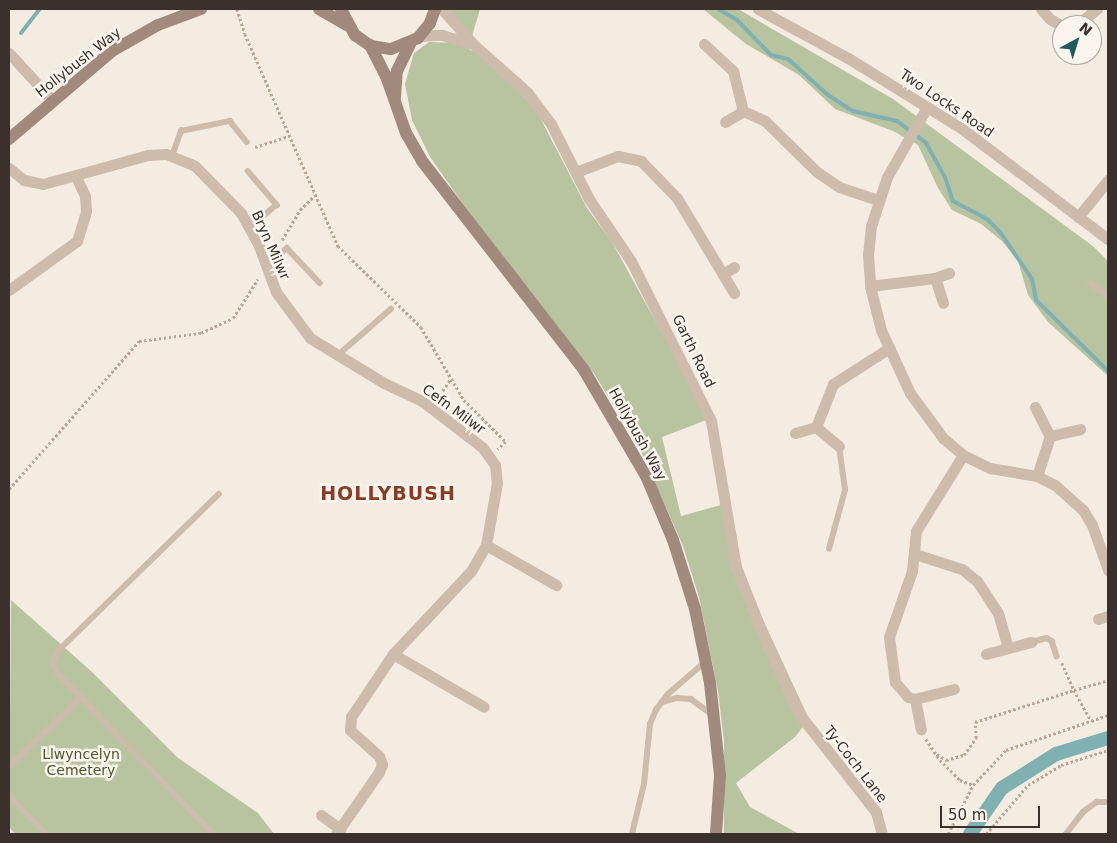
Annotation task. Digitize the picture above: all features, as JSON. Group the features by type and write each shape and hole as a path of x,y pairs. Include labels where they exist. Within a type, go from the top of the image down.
{"street":[{"name":"Hollybush Way","path":"9,139 52,100 134,37 177,16 201,9"},
{"name":"Hollybush Way","path":"319,9 347,25 370,45 386,76 406,134 440,188 584,370 619,426 646,476 673,540 695,609 706,662 720,775 716,834"},
{"name":"Hollybush Way","path":"341,9 347,25"},
{"name":"Hollybush Way","path":"370,45 391,49 410,44 420,36 430,23 434,9"},
{"name":"Garth Road","path":"442,9 473,44 527,92 563,144 588,199 631,261 711,421 736,567 767,645 800,715"},
{"name":"Two Locks Road","path":"758,9 848,58 961,128 1108,239"},
{"path":"1041,9 1052,18"},
{"name":"Garth Road","path":"420,36 442,35 473,44"},
{"name":"Hollybush Way","path":"395,105 397,71 410,44"},
{"path":"704,44 733,71 743,111"},
{"path":"9,53 52,100"},
{"path":"927,107 878,200 868,254 870,286 889,348 926,417 963,455 990,468 1037,476 1055,485 1083,510 1105,547 1108,570"},
{"path":"743,111 765,121 817,172 839,187 878,200"},
{"path":"725,122 743,111"},
{"name":"Bryn Milwr","path":"9,168 33,183 43,184 76,177 128,159 148,155 172,156 195,166 208,177 250,228 276,292 296,324"},
{"path":"576,172 618,156 641,161 677,198 734,293"},
{"path":"9,290 77,241 86,211 85,196 76,177"},
{"path":"1078,217 1108,180"},
{"path":"722,274 734,267"},
{"path":"870,286 935,278 949,273"},
{"path":"935,278 943,304"},
{"name":"Cefn Milwr","path":"296,324 310,338 337,356 432,408 483,448 495,465 498,483 486,545 471,571 393,654 351,717 350,730 380,756 382,764 379,772 338,832"},
{"path":"816,427 833,384 889,348"},
{"path":"1035,407 1050,436 1037,476"},
{"path":"796,433 816,427"},
{"path":"816,427 839,446"},
{"path":"1050,436 1080,429"},
{"path":"954,689 915,699 908,697 895,682 889,650 893,624 915,554 916,532 963,455"},
{"path":"486,545 556,585"},
{"path":"915,554 962,569 977,581 998,613 1008,648"},
{"path":"986,654 1031,642"},
{"path":"393,654 484,707"},
{"path":"915,699 921,729"},
{"name":"Ty-Coch Lane","path":"800,715 876,812 882,834"},
{"path":"321,815 338,832"}],"lane":[{"path":"172,156 181,131 230,121 247,142"},
{"path":"248,171 277,206 250,228"},
{"path":"266,265 287,248 320,284"},
{"path":"1090,284 1108,297"},
{"path":"337,356 391,309"},
{"path":"828,549 845,490 839,446"},
{"path":"214,834 80,698 57,673 53,664 57,652 219,494"},
{"path":"1031,642 1047,638 1052,641 1057,656"},
{"path":"632,834 644,784 650,724 662,702 706,662"},
{"path":"9,767 80,698"},
{"path":"662,702 677,698 691,699 714,716"},
{"path":"9,796 47,834"},
{"path":"1066,834 1082,812 1097,802 1108,802"}],"path":[{"path":"237,9 288,135 338,246 421,327 450,380 464,400 506,442 490,457"},
{"path":"247,142 252,148 288,135"},
{"path":"276,257 277,247 300,210 315,195"},
{"path":"9,489 139,341 201,333 233,318 266,265"},
{"path":"432,408 450,380"},
{"path":"1057,656 1069,672 1074,690 1091,721"},
{"path":"935,753 946,760 964,755 976,738 975,722 1108,680"},
{"path":"948,834 973,785 1006,750 1108,715"},
{"path":"921,729 935,753 960,780 973,785"},
{"path":"986,834 1028,785 1061,765 1108,750"}],"green space":[{"path":"450,9 480,9 472,36 455,20"},
{"path":"703,9 738,9 893,99 1094,247 1108,261 1108,376 1048,322 1028,295 1018,261 1002,241 981,224 952,210 938,188 918,145 893,131 835,109 799,75 746,44"},
{"path":"429,42 455,43 488,58 536,110 587,208 612,242 709,419 662,437 681,516 721,505 730,549 809,719 795,737 736,783 750,807 799,834 724,834 724,741 718,691 699,597 683,546 640,449 595,375 468,211 430,157 412,120 405,84 414,53"},
{"name":"Llwyncelyn Cemetery","path":"11,600 91,671 178,758 258,813 274,834 15,834 9,827"}],"waterway":[{"path":"21,33 40,9"},
{"path":"718,9 737,20 771,55 788,59 828,95 853,111 897,121 926,143 945,177 953,201 988,220 1000,232 1032,279 1036,300 1108,371"},
{"path":"970,834 1002,788 1056,754 1108,738"}],"district":[{"name":"HOLLYBUSH","path":"388,494"}]}
